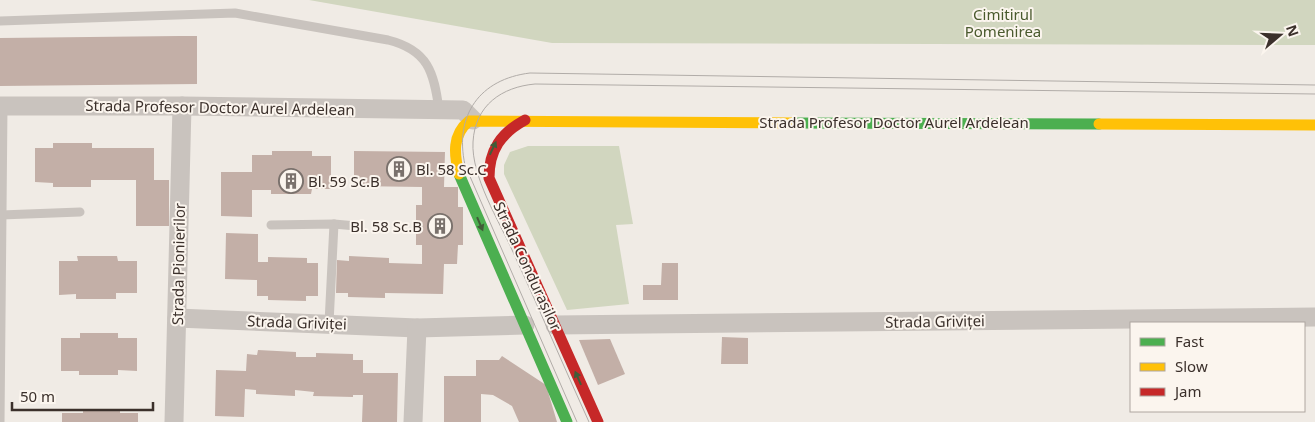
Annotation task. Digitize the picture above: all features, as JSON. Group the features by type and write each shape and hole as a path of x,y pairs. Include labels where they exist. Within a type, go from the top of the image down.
{"main road":[{"name":"Strada Profesor Doctor Aurel Ardelean","path":"473,120 1315,125"},
{"name":"Strada Condurașilor","path":"473,120 464,124 459,130 455,150 460,179 567,422"},
{"name":"Strada Condurașilor","path":"525,120 507,130 496,141 489,157 489,178 598,422"}],"street":[{"name":"Strada Profesor Doctor Aurel Ardelean","path":"1,106 182,106 439,110 448,119 473,120"},
{"name":"Strada Pionierilor","path":"174,422 182,106"},
{"name":"Strada Condurașilor","path":"439,110 455,150"},
{"name":"Strada Griviței","path":"555,325 1315,316"},
{"name":"Strada Griviței","path":"177,318 417,328 525,325"},
{"path":"413,422 417,328"}],"lane":[{"path":"0,21 235,13 388,40 406,45 424,61 434,81 439,110"},
{"path":"0,422 1,106"},
{"path":"1,215 80,212"},
{"path":"329,323 334,224"},
{"path":"271,225 334,224 356,226"}],"green space":[{"name":"Cimitirul Pomenirea","path":"309,0 1315,0 1315,45 552,43"},
{"path":"528,146 619,146 633,224 616,225 629,304 567,310 504,174 504,165 510,152"}],"building":[{"path":"197,36 197,84 0,86 0,38"},
{"path":"53,143 92,143 92,148 154,148 154,180 169,180 169,226 136,226 136,180 91,180 91,187 53,187 53,183 35,182 35,148 53,148"},
{"name":"Bl. 59 Sc.B","path":"272,151 312,151 312,156 331,156 331,189 312,189 311,194 271,194 271,190 252,190 252,217 221,216 221,172 252,172 252,155 272,155"},
{"path":"354,151 445,152 444,187 458,187 458,207 463,207 463,245 458,245 457,264 444,264 443,294 385,293 385,298 348,297 348,293 336,293 337,260 349,261 349,256 389,258 389,263 422,264 422,245 416,245 416,205 422,205 422,187 354,186"},
{"path":"226,233 258,234 258,262 268,262 268,257 307,258 307,263 318,263 318,296 306,296 306,301 268,300 268,296 257,296 257,280 225,279"},
{"path":"77,256 117,256 118,261 137,261 137,293 116,293 116,299 76,299 76,294 59,295 59,261 78,261"},
{"path":"662,263 678,263 678,300 643,300 643,285 661,285"},
{"path":"80,333 118,333 118,338 137,338 137,371 118,370 118,375 79,375 79,371 61,371 61,338 80,338"},
{"path":"722,337 748,338 748,364 721,364"},
{"path":"610,339 625,374 598,385 579,340"},
{"path":"258,350 296,352 296,357 316,357 316,353 353,354 353,360 363,360 363,373 398,373 397,422 362,422 363,395 353,395 353,397 313,396 314,392 295,390 295,396 256,394 256,390 245,389 244,417 215,416 216,370 246,371 247,354 257,355"},
{"path":"502,356 546,385 557,422 519,422 512,406 493,395 481,394 481,422 444,422 444,376 476,376 476,360 499,360"},
{"path":"83,409 120,409 120,413 138,413 138,422 62,422 62,413 83,413"}],"tram line":[{"path":"577,422 465,165 463,130 468,116 475,102 497,83 530,73 1315,85"},
{"path":"589,422 523,273 487,198 476,169 473,142 479,118 492,100 512,89 535,84 1315,94"}],"traffic: fast":[{"path":"793,123 1099,124"},
{"path":"459,174 567,422"}],"traffic: slow":[{"path":"459,174 455,152 457,139 463,126 469,121 793,123"},
{"path":"1099,124 1315,125"}],"traffic: jam":[{"path":"525,120 509,131 498,143 491,159 489,178 598,422"}],"place":[{"name":"Bl. 58 Sc.C","path":"399,169"},
{"name":"Bl. 59 Sc.B","path":"291,181"},
{"name":"Bl. 58 Sc.B","path":"440,226"}]}
